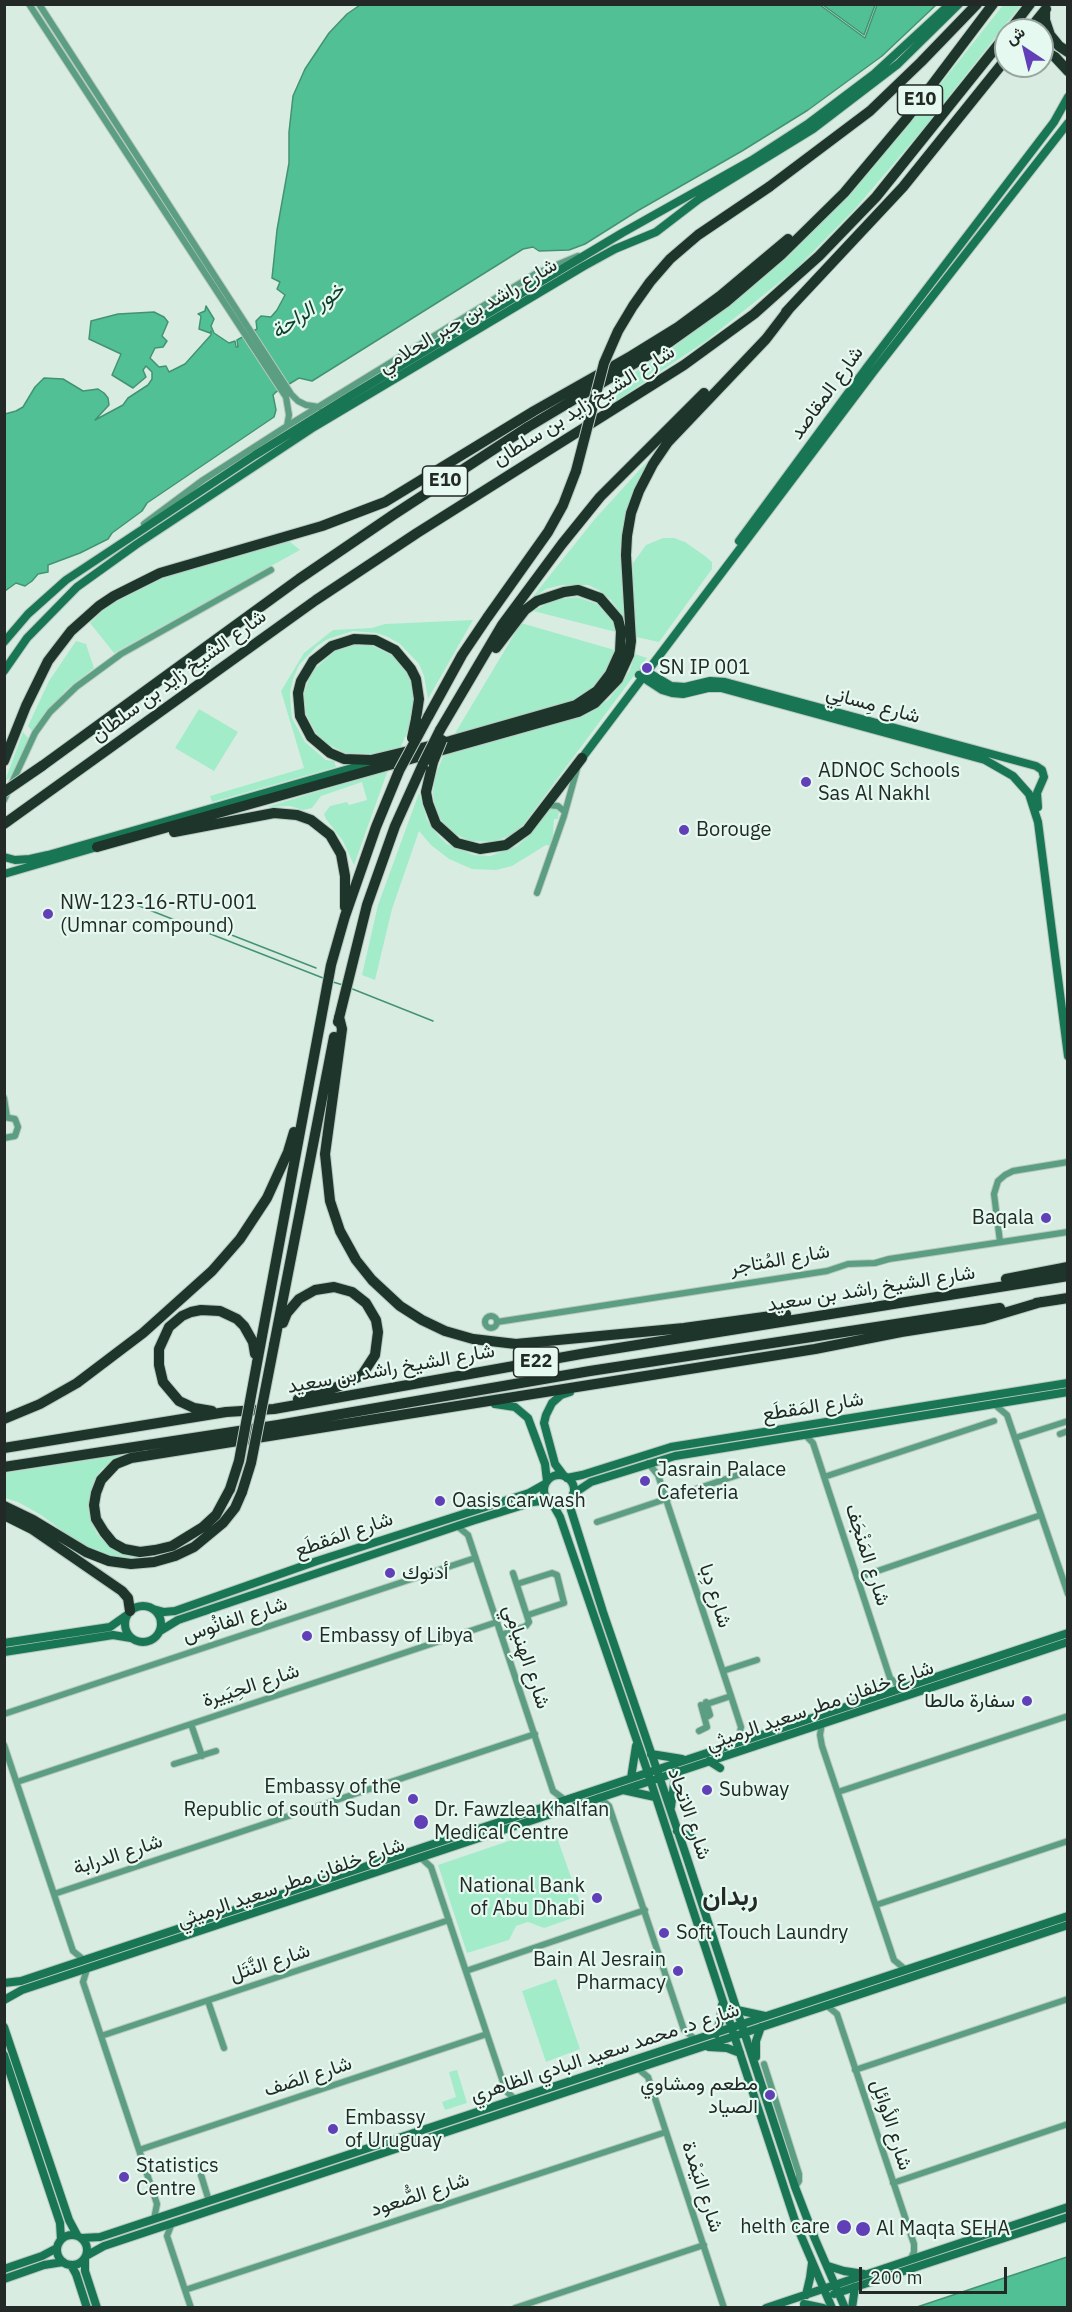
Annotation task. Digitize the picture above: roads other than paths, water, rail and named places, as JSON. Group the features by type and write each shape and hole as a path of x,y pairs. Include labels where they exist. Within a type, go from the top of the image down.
{"highway":[{"path":"399,771 462,655 548,532 563,505 576,471 604,363 618,331 650,282 670,259 698,236 769,187 870,111 977,4"},
{"name":"شارع الشيخ زايد بن سلطان","path":"4,792 299,579 528,427 697,324 754,279 844,194 907,118 993,4"},
{"path":"1019,18 1030,4"},
{"path":"1047,7 1046,20 1050,34 1059,46 1068,52"},
{"name":"شارع الشيخ زايد بن سلطان","path":"4,824 316,600 427,526 684,365 754,314 819,256 876,197 994,50"},
{"path":"1054,56 1068,71"},
{"path":"4,1506 33,1520 86,1552 109,1561 131,1564 154,1562 176,1556 194,1547 223,1523 235,1508 251,1463 327,1069 367,905 383,857 456,704 506,627 523,596 600,497 789,309 903,187 994,74"},
{"path":"4,761 26,706 48,661 71,631 106,601 129,587 160,573 322,526 385,502 678,327 727,291 844,194"},
{"path":"97,847 578,712 595,703 618,679 624,653 626,555 631,513 639,490 652,465 668,442 766,339 789,309"},
{"path":"506,627 537,602 564,591 578,591 600,598 610,607 626,632"},
{"path":"624,653 597,691 576,705 397,755 371,760 344,759 330,753 316,742 305,726 298,706 298,693 306,669 322,653 342,642 364,639 385,644 404,658 416,679 419,699 416,719 399,771 345,916 332,965 256,1364 239,1461 230,1489 216,1515 204,1527 172,1546 140,1552 124,1549 113,1543 104,1533 96,1519 94,1505 96,1493 101,1480 116,1464 131,1458 462,1405 816,1349 892,1333 968,1322 1041,1302"},
{"path":"428,763 426,792 436,824 458,843 480,849 506,845 517,839 527,830 582,758"},
{"path":"97,847 267,814 283,813 297,816 320,826 338,847 344,862 345,916"},
{"path":"339,1017 342,1029 325,1154 328,1191 333,1210 345,1240 363,1270 400,1306 422,1320 445,1331 473,1339 516,1344 582,1339 912,1301"},
{"path":"4,1419 40,1404 77,1383 114,1356 197,1285 240,1239 267,1198 288,1152 318,1036"},
{"path":"928,1298 1068,1267"},
{"name":"شارع الشيخ راشد بن سعيد","path":"4,1448 226,1412 274,1409 581,1354 1068,1276"},
{"path":"274,1345 293,1305 307,1293 324,1287 343,1288 360,1297 372,1311 378,1332 375,1355 362,1375 352,1382 284,1403 274,1409"},
{"name":"شارع الشيخ راشد بن سعيد","path":"4,1467 278,1425 590,1371 1068,1298"},
{"path":"226,1412 202,1410 186,1405 167,1389 160,1374 158,1357 164,1334 175,1321 191,1312 220,1311 237,1319 249,1334 253,1342 256,1364"},
{"path":"4,1515 32,1529 122,1591 128,1598 129,1613"}],"street":[{"path":"29,4 205,267"},
{"path":"39,4 288,395 287,426"},
{"name":"شارع راشد بن جبر الحلامي","path":"4,642 44,598 103,555 296,430 590,252 752,160 809,123 880,69 950,4"},
{"name":"شارع راشد بن جبر الحلامي","path":"4,670 27,638 77,587 137,544 314,427 584,266 625,244 656,232 699,199 813,129 898,64 959,4"},
{"name":"شارع المقاصد","path":"582,758 622,698 643,674 867,367 1054,122 1068,97"},
{"name":"شارع المقاصد","path":"679,625 1068,123"},
{"path":"625,244 629,239 651,229 651,224 646,220"},
{"path":"103,555 203,480 319,406 545,270 590,252"},
{"path":"524,293 544,275 545,270"},
{"path":"288,395 306,405 319,406"},
{"path":"4,800 35,733 51,712 76,687 121,654 271,570"},
{"name":"شارع مِسانِي","path":"643,674 676,687 720,681 798,706 1036,766 1042,770 1044,779 1036,795 1038,822 1068,1056"},
{"name":"شارع مِسانِي","path":"881,728 985,760 1008,771 1022,785 1031,799 1038,822"},
{"path":"4,857 15,860 48,855 397,755"},
{"path":"537,893 582,758"},
{"path":"985,760 1010,767 1029,786 1037,785 1044,779"},
{"path":"545,806 558,806 565,812"},
{"path":"4,874 97,847"},
{"path":"4,1098 6,1117 16,1122 18,1130 12,1138 4,1138"},
{"path":"1000,1242 994,1194 1001,1178 1013,1171 1068,1162"},
{"name":"شارع المُتاجر","path":"497,1322 820,1272 848,1264 875,1263 1068,1232"},
{"path":"462,1405 503,1404 515,1407 522,1412 530,1422 545,1464 544,1493 550,1502 560,1504 572,1496 572,1485 555,1464 545,1431 544,1419 554,1400 564,1393 603,1383"},
{"name":"شارع المَقطَع","path":"566,1477 582,1475 670,1447 1068,1383"},
{"name":"شارع المَقطَع","path":"572,1496 591,1482 662,1459 1068,1391"},
{"path":"1007,1415 1012,1401"},
{"path":"994,1404 1007,1415 1068,1594"},
{"path":"909,1418 909,1413 919,1411 927,1405"},
{"path":"824,1477 994,1421"},
{"path":"1015,1438 1068,1421"},
{"path":"1060,1434 1068,1431"},
{"path":"813,1443 816,1432"},
{"name":"شارع المَنْجَف","path":"804,1434 813,1443 890,1678 901,1688"},
{"path":"658,1475 662,1459"},
{"name":"شارع دِبا","path":"648,1463 658,1475 723,1671 741,1727 738,1742"},
{"path":"597,1522 750,1471"},
{"path":"546,1483 554,1476 566,1477"},
{"name":"شارع المَقطَع","path":"153,1609 164,1612 174,1611 317,1561 529,1493 546,1483"},
{"name":"شارع الاتحاد","path":"572,1496 572,1514 764,2095 815,2240 845,2307"},
{"name":"شارع المَقطَع","path":"160,1631 178,1620 472,1521 533,1502 550,1502"},
{"name":"شارع الاتحاد","path":"550,1502 560,1517 649,1776 796,2224 831,2307"},
{"path":"857,1578 1041,1515"},
{"path":"457,1526 468,1535 472,1521"},
{"name":"شارع الهِنيامِي","path":"468,1535 553,1791"},
{"name":"شارع الفانُوس","path":"4,1714 475,1558"},
{"path":"501,1635 527,1626 530,1621 513,1573"},
{"path":"517,1584 551,1573 557,1575 564,1599 563,1604 528,1615"},
{"path":"4,1643 110,1626 144,1606 153,1609 160,1617 160,1631 154,1639 144,1642 113,1635 4,1652"},
{"path":"129,1613 125,1629 130,1638"},
{"name":"شارع الحِيَيرة","path":"17,1782 497,1622"},
{"name":"شارع خلفان مطر سعيد الرميثي","path":"658,1773 678,1771 810,1728 921,1685 1054,1642 1068,1632"},
{"name":"شارع خلفان مطر سعيد الرميثي","path":"1054,1642 1068,1642"},
{"path":"723,1671 757,1660"},
{"path":"886,1693 890,1678"},
{"name":"شارع خلفان مطر سعيد الرميثي","path":"4,1997 85,1964 528,1817 598,1797 689,1759 738,1742 901,1688 921,1685"},
{"path":"699,1731 706,1727 705,1718 710,1715 705,1704 731,1696"},
{"path":"838,1792 1068,1716"},
{"path":"822,1723 819,1735 894,1960 906,1970"},
{"path":"191,1724 202,1756"},
{"path":"741,1727 753,1737"},
{"path":"810,1728 819,1735"},
{"path":"791,1744 798,1732"},
{"name":"شارع الدرابة","path":"54,1894 534,1734"},
{"path":"631,1778 636,1758 636,1739"},
{"path":"4,1745 73,1951 85,1964 83,1982"},
{"path":"174,1764 216,1751"},
{"path":"651,1754 689,1759"},
{"path":"709,1761 720,1768"},
{"path":"671,1810 678,1771"},
{"name":"شارع خلفان مطر سعيد الرميثي","path":"127,1950 420,1857 528,1817 548,1805 631,1778 649,1776"},
{"path":"609,1806 618,1790 636,1791 656,1797"},
{"path":"548,1805 553,1791 566,1800"},
{"path":"598,1797 609,1806 684,2030 696,2044 717,2046 740,2053"},
{"path":"678,1831 693,1838"},
{"path":"876,1905 1068,1841"},
{"path":"431,1867 434,1852"},
{"path":"420,1857 431,1867 506,2091 516,2100"},
{"path":"466,1971 645,1911"},
{"name":"شارع د. محمد سعيد البادي الظاهري","path":"743,2029 761,2027 826,2005 1068,1916"},
{"name":"شارع النَّتَل","path":"101,2036 449,1920"},
{"name":"شارع د. محمد سعيد البادي الظاهري","path":"85,2258 104,2246 155,2224 617,2070 680,2045 696,2044 743,2029 769,2016 906,1970 928,1967 1068,1925"},
{"path":"73,1951 71,1969 83,1982 157,2204 170,2219 167,2236"},
{"path":"889,1976 894,1960"},
{"name":"شارع خلفان مطر سعيد الرميثي","path":"4,1983 71,1969"},
{"name":"شارع الأوائِل","path":"840,2000 837,2014 914,2246"},
{"path":"855,2070 1068,2000"},
{"path":"208,2001 224,2048"},
{"path":"716,2034 722,2002"},
{"path":"826,2005 837,2014"},
{"path":"737,2010 769,2016"},
{"path":"4,2027 43,2130 69,2220 88,2248 85,2271 97,2307"},
{"path":"756,2070 756,2045 761,2027"},
{"path":"680,2045 684,2030"},
{"name":"شارع د. محمد سعيد البادي الظاهري","path":"170,2219 209,2201 224,2201 502,2104 617,2070 637,2068 716,2034 733,2032"},
{"name":"شارع الصَف","path":"139,2151 487,2034"},
{"path":"4,2055 60,2223 61,2239 57,2248 58,2256 76,2274 87,2307"},
{"path":"637,2068 648,2077 651,2063"},
{"path":"765,2064 799,2174 799,2181 795,2187"},
{"name":"شارع اليَمْدة","path":"648,2077 724,2307"},
{"path":"502,2104 506,2091"},
{"path":"764,2095 775,2097"},
{"path":"893,2182 1068,2124"},
{"name":"شارع الصُّعود","path":"185,2289 666,2132"},
{"path":"201,2175 209,2201"},
{"path":"157,2204 155,2224 167,2236 191,2307"},
{"path":"766,2307 826,2293 926,2254 1067,2211"},
{"path":"837,2289 855,2287 1067,2211"},
{"name":"شارع د. محمد سعيد البادي الظاهري","path":"79,2236 100,2237 155,2224"},
{"path":"61,2239 68,2235 79,2236"},
{"path":"515,2307 704,2245"},
{"path":"910,2260 914,2246 926,2254"},
{"path":"4,2269 42,2256 57,2248"},
{"path":"4,2279 44,2265 67,2263 76,2265 85,2258"},
{"path":"805,2299 812,2259"},
{"path":"828,2266 851,2273 874,2273"},
{"path":"852,2307 855,2287"},
{"path":"805,2299 823,2307"}],"water":[{"path":"875,4 864,35 823,5"},
{"name":"خور الراحة","path":"360,5 820,5 865,38 877,5 936,5 882,56 808,110 585,244 569,250 539,251 533,247 523,249 312,381 299,378 276,392 273,395 276,410 274,417 147,503 142,511 112,533 108,539 48,565 48,572 38,574 25,586 16,583 5,591 5,414 23,407 35,387 44,378 63,379 83,391 98,389 104,393 109,405 95,420 123,405 128,398 148,385 152,379 152,372 146,366 143,370 146,377 133,388 112,375 121,354 89,339 91,321 118,314 154,312 164,317 168,322 162,336 167,341 163,347 155,348 150,358 159,367 166,366 169,372 185,364 211,335 211,331 210,333 199,329 201,316 198,314 205,311 206,306 214,319 211,326 214,333 229,343 235,341 236,347 238,347 237,340 257,329 256,321 261,316 271,317 285,295 277,289 280,282 272,278 277,230 289,163 289,132 293,96 305,69 329,33 347,14"},
{"path":"1067,2257 1067,2307 917,2307"}],"waterway":[{"path":"134,904 323,978"},
{"path":"229,934 316,968"},
{"path":"333,982 343,985"},
{"path":"350,988 433,1021"}],"place":[{"name":"SN IP 001","path":"647,668"},
{"name":"ADNOC Schools Sas Al Nakhl","path":"806,782"},
{"name":"Borouge","path":"684,830"},
{"name":"NW-123-16-RTU-001 (Umnar compound)","path":"48,914"},
{"name":"Baqala","path":"1046,1218"},
{"name":"Jasrain Palace Cafeteria","path":"645,1481"},
{"name":"Oasis car wash","path":"440,1501"},
{"name":"أدنوك","path":"390,1573"},
{"name":"Embassy of Libya","path":"307,1636"},
{"name":"سفارة مالطا","path":"1027,1701"},
{"name":"Subway","path":"707,1790"},
{"name":"Embassy of the Republic of south Sudan","path":"413,1799"},
{"name":"Dr. Fawzlea Khalfan Medical Centre","path":"421,1822"},
{"name":"National Bank of Abu Dhabi","path":"597,1898"},
{"name":"Soft Touch Laundry","path":"664,1933"},
{"name":"Bain Al Jesrain Pharmacy","path":"678,1971"},
{"name":"مطعم ومشاوي الصياد","path":"770,2095"},
{"name":"Embassy of Uruguay","path":"333,2129"},
{"name":"Statistics Centre","path":"124,2177"},
{"name":"helth care","path":"844,2227"},
{"name":"Al Maqta SEHA","path":"863,2229"}],"district":[{"name":"ربدان","path":"730,1897"}]}
